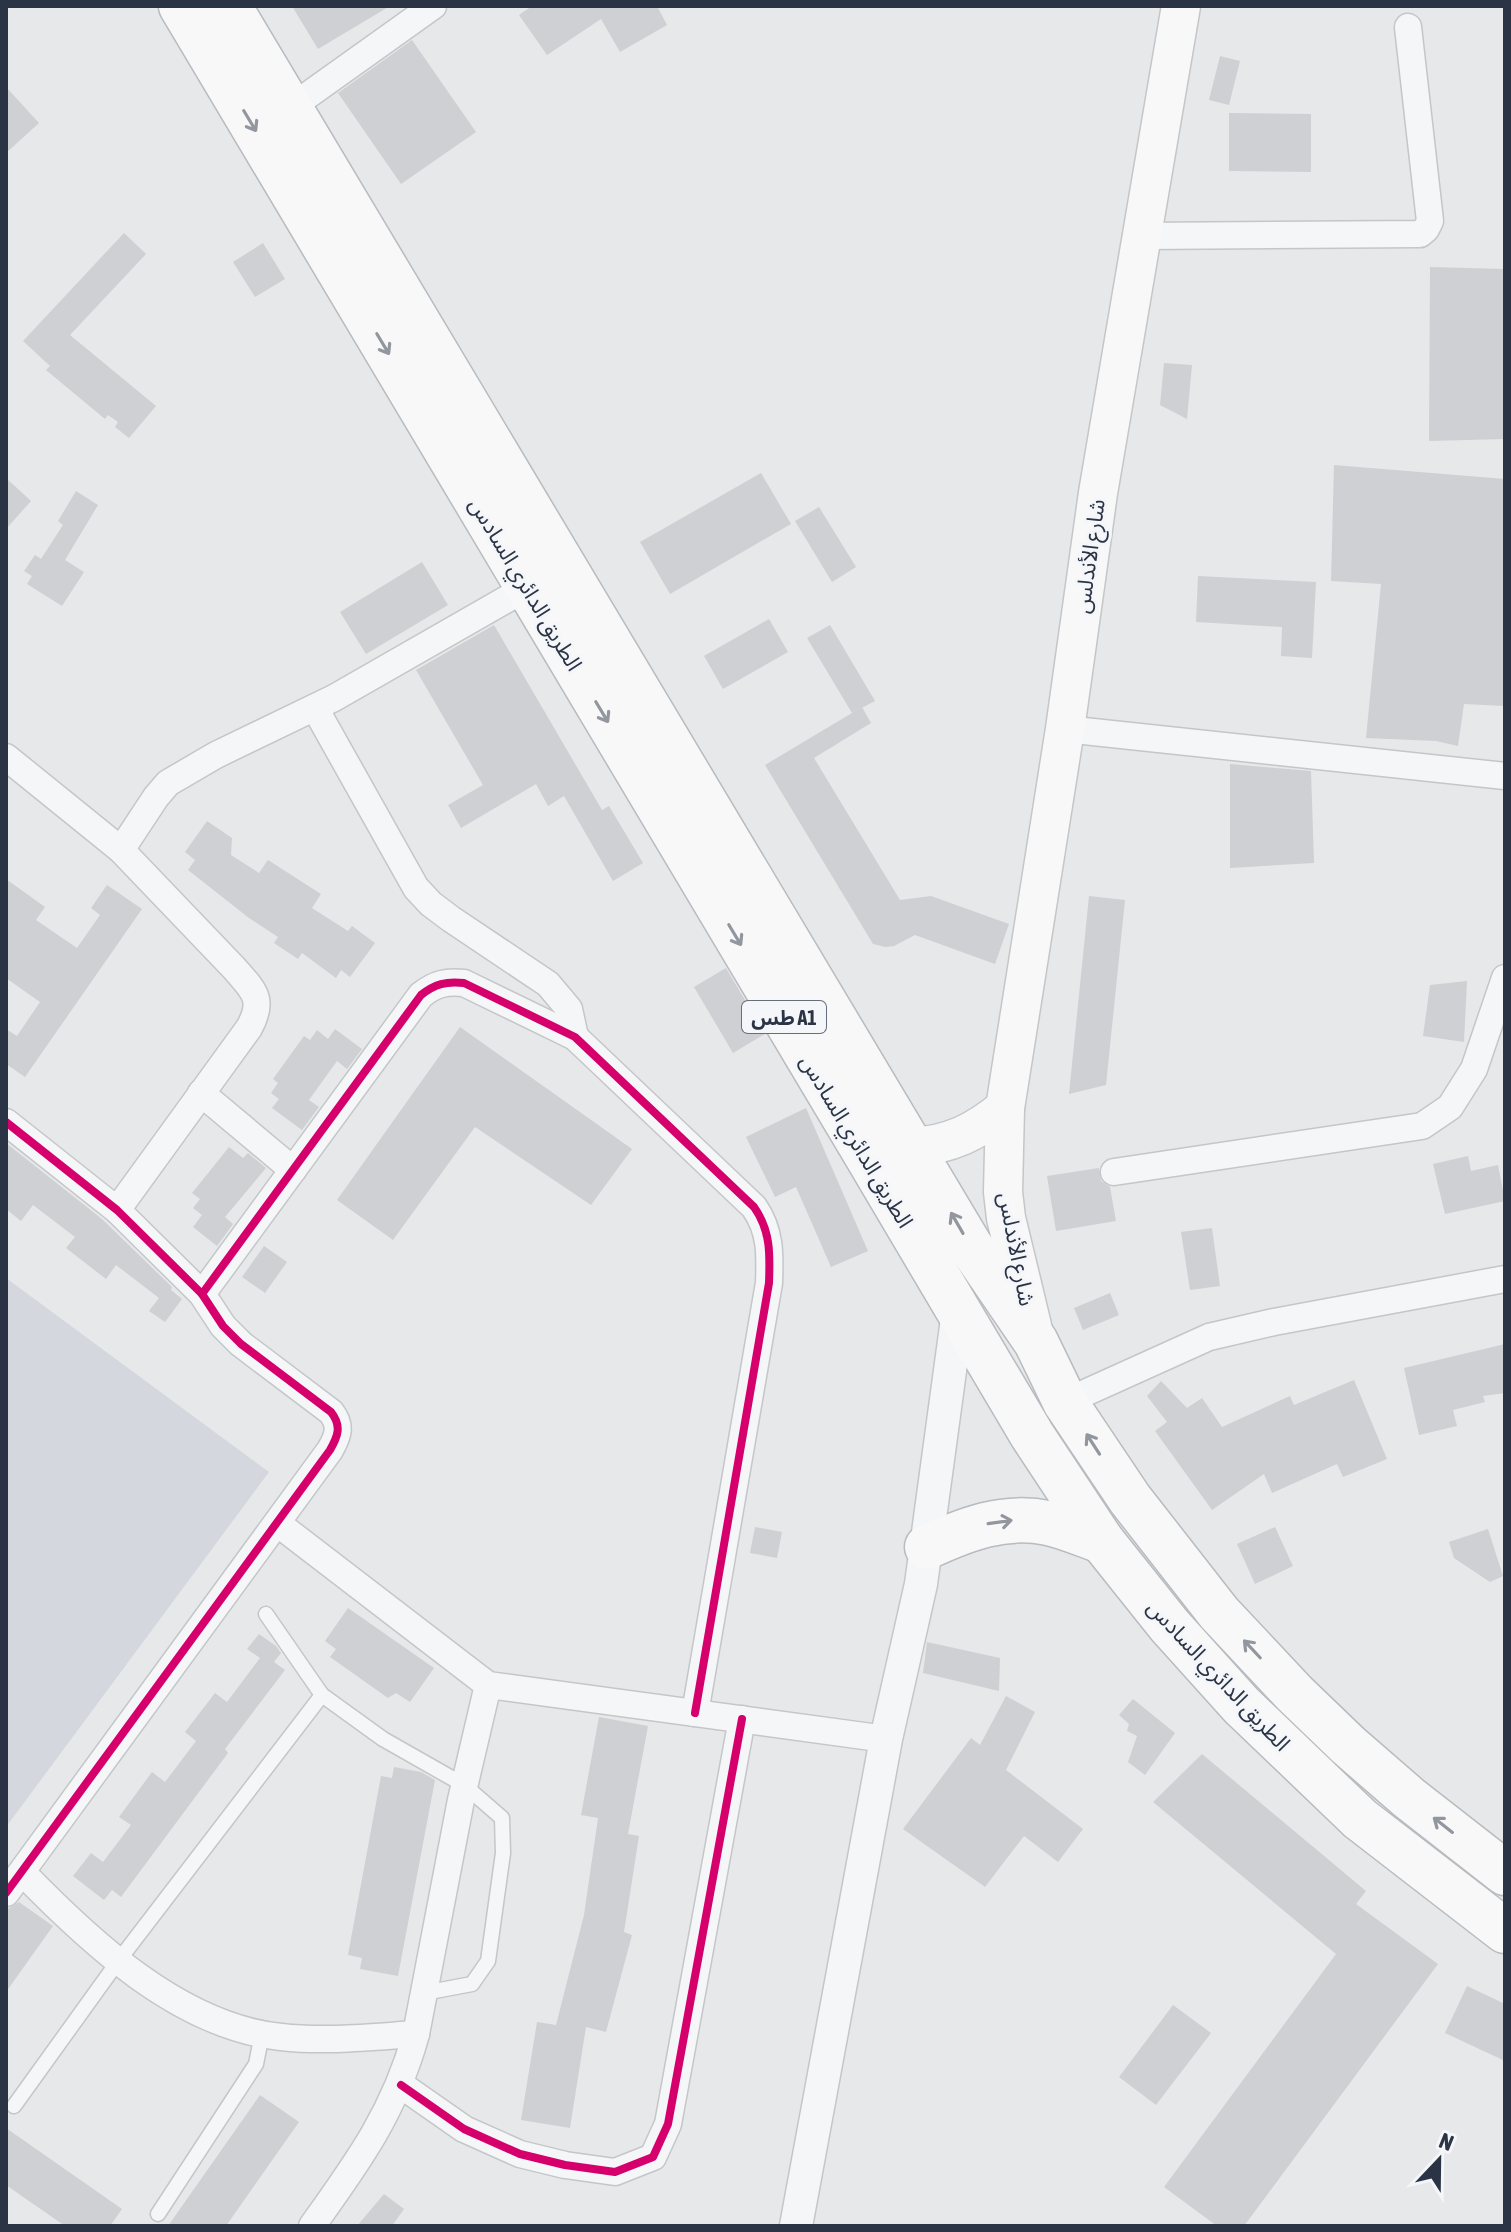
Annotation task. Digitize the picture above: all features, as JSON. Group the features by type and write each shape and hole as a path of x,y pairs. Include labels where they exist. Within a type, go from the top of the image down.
{"highway":[{"name":"الطريق الدائري السادس","path":"181,6 290,108 971,1247 1036,1342 1065,1402 1130,1499 1230,1625 1295,1694 1409,1798 1505,1873"},
{"name":"الطريق الدائري السادس","path":"229,6 236,58 528,587 1032,1435 1102,1541 1169,1625 1241,1705 1360,1819 1505,1931"},
{"path":"927,1547 983,1524 1017,1520 1049,1523 1102,1541"}],"main road":[{"name":"شارع الأندلس","path":"1036,1342 1006,1218 1003,1192 1005,1108 1065,729 1098,493 1181,6"},
{"path":"912,1147 933,1146 965,1136 984,1126 1005,1108"}],"street":[{"path":"290,108 433,6"},
{"path":"1142,236 1420,234 1430,221 1408,27"},
{"path":"121,850 168,783 216,755 315,708 528,587"},
{"path":"315,708 416,888 451,919 548,984 562,997 569,1009 575,1037"},
{"path":"1065,729 1505,776"},
{"path":"11,770 121,850 234,968 258,1001 257,1014 249,1028 117,1210"},
{"path":"1114,1172 1422,1126 1450,1107 1474,1069 1505,978"},
{"path":"202,1294 421,995 433,986 448,981 464,983 575,1037 754,1207 764,1222 769,1240 769,1283 695,1713"},
{"path":"201,1093 293,1170"},
{"path":"6,1122 117,1210 202,1294 223,1326 241,1344 331,1412 337,1420 337,1438 330,1450 6,1893"},
{"path":"1065,1402 1209,1337 1505,1279"},
{"path":"796,2226 886,1739 910,1639 927,1547 929,1510 958,1312"},
{"path":"277,1523 488,1685 886,1739"},
{"path":"312,2226 385,2117 401,2085 416,2034 464,1785 488,1685"},
{"path":"401,2085 464,2129 520,2154 565,2165 615,2172 653,2157 668,2124 742,1719"},
{"path":"22,1872 63,1914 119,1960 205,2017 262,2034 331,2039 416,2034"}],"lane":[{"path":"266,1614 322,1695 383,1739 464,1785 502,1818 503,1853 488,1961 472,1984 424,1993"},
{"path":"14,2106 119,1960 322,1695"},
{"path":"158,2214 256,2064 262,2034"}],"shaded area":[{"path":"6,1278 269,1472 6,1827"}],"building":[{"path":"292,6 390,6 318,49"},
{"path":"532,6 657,6 667,25 620,52 601,19 547,55 519,15"},
{"path":"412,40 476,132 401,184 338,93"},
{"path":"1220,56 1240,61 1229,105 1209,100"},
{"path":"6,87 39,123 6,153"},
{"path":"1229,113 1311,114 1311,172 1229,171"},
{"path":"124,233 146,254 70,335 156,406 129,438 115,427 118,422 108,415 105,419 46,370 50,366 23,341"},
{"path":"263,243 285,279 255,297 233,262"},
{"path":"1430,267 1505,269 1505,439 1429,441"},
{"path":"1164,363 1192,365 1187,419 1160,405"},
{"path":"1334,465 1505,479 1505,706 1464,704 1458,746 1436,741 1366,738 1381,584 1331,581"},
{"path":"761,473 791,524 670,594 640,542"},
{"path":"6,478 31,501 6,529"},
{"path":"76,491 98,505 65,560 84,572 62,606 27,584 32,576 24,571 35,555 41,559 63,525 58,521"},
{"path":"819,507 856,567 832,582 795,521"},
{"path":"422,562 448,605 366,654 340,612"},
{"path":"1198,576 1316,582 1312,658 1281,656 1282,627 1196,622"},
{"path":"769,619 788,652 723,689 704,656"},
{"path":"494,625 602,810 609,806 643,863 613,881 564,796 548,806 536,784 461,828 448,805 483,785 416,670"},
{"path":"830,625 875,701 852,713 807,638"},
{"path":"862,707 871,723 814,758 900,900 931,896 1009,924 995,964 915,935 894,946 873,944 765,765"},
{"path":"1230,764 1311,771 1314,863 1230,868"},
{"path":"207,821 232,838 231,855 259,873 268,860 321,894 312,908 348,931 352,926 375,943 350,977 341,970 336,978 302,953 298,959 274,943 278,937 188,870 195,860 185,852"},
{"path":"6,879 45,907 36,920 77,948 100,915 91,908 107,885 142,909 25,1077 6,1064 6,1029 17,1036 40,1002 6,978"},
{"path":"1089,896 1125,900 1106,1085 1069,1094"},
{"path":"726,968 765,1034 733,1053 694,987"},
{"path":"1467,981 1464,1042 1423,1036 1430,985"},
{"path":"460,1027 632,1149 591,1205 475,1127 393,1240 337,1200"},
{"path":"335,1029 362,1049 347,1069 337,1061 309,1100 319,1107 302,1130 272,1108 279,1099 271,1093 278,1083 273,1079 304,1036 310,1040 317,1030 328,1039"},
{"path":"806,1108 868,1251 831,1267 796,1187 775,1197 746,1137"},
{"path":"6,1143 102,1219 172,1287 171,1290 182,1299 165,1322 149,1311 159,1298 116,1265 106,1279 66,1248 75,1237 33,1205 21,1221 6,1209"},
{"path":"229,1147 243,1158 248,1153 266,1168 225,1217 233,1224 217,1246 193,1227 202,1215 193,1208 200,1199 192,1193"},
{"path":"1468,1156 1471,1171 1498,1165 1505,1201 1445,1214 1433,1164"},
{"path":"1099,1168 1101,1181 1110,1187 1116,1221 1056,1231 1047,1176"},
{"path":"1212,1228 1220,1286 1190,1290 1181,1232"},
{"path":"264,1246 287,1262 265,1293 242,1277"},
{"path":"1110,1293 1119,1315 1083,1330 1074,1308"},
{"path":"1505,1344 1505,1393 1483,1396 1485,1402 1453,1410 1457,1426 1419,1435 1404,1368"},
{"path":"1354,1380 1387,1459 1343,1477 1337,1464 1272,1493 1264,1474 1212,1510 1155,1431 1167,1422 1147,1396 1161,1381 1187,1408 1202,1398 1222,1427 1290,1396 1294,1405"},
{"path":"755,1527 782,1532 777,1558 750,1553"},
{"path":"1275,1527 1293,1566 1255,1584 1237,1544"},
{"path":"1488,1529 1503,1576 1490,1582 1454,1558 1449,1542"},
{"path":"348,1608 434,1668 410,1702 396,1693 388,1698 330,1657 336,1649 325,1641"},
{"path":"259,1634 276,1646 281,1653 274,1662 285,1670 225,1749 228,1753 121,1897 112,1890 104,1900 73,1876 91,1853 103,1862 131,1825 119,1817 152,1772 165,1782 196,1741 185,1732 215,1693 227,1702 260,1658 247,1649"},
{"path":"927,1642 1000,1658 999,1691 923,1673"},
{"path":"1006,1696 1035,1712 1006,1770 1083,1829 1058,1862 1024,1836 985,1887 903,1829 971,1738 980,1745"},
{"path":"1133,1699 1175,1733 1145,1775 1128,1762 1137,1736 1127,1731 1129,1724 1119,1715"},
{"path":"599,1717 648,1726 628,1834 639,1836 624,1932 632,1935 606,2032 586,2027 570,2128 521,2120 537,2022 556,2025 584,1915 598,1818 581,1815"},
{"path":"1202,1754 1366,1891 1356,1904 1438,1964 1244,2226 1217,2226 1164,2187 1336,1954 1153,1802"},
{"path":"394,1767 421,1772 435,1780 398,1976 360,1969 362,1958 348,1955 381,1776 392,1778"},
{"path":"19,1902 53,1926 6,1992 6,1910"},
{"path":"1467,1986 1505,2004 1505,2061 1445,2033"},
{"path":"1173,2005 1211,2033 1156,2105 1119,2077"},
{"path":"260,2095 299,2122 226,2226 168,2226"},
{"path":"6,2128 122,2209 110,2226 65,2226 6,2185"},
{"path":"384,2194 404,2209 392,2226 357,2226"}],"cycle path":[{"path":"202,1294 426,991 441,984 464,983 575,1037 754,1207 764,1225 768,1244 769,1283 695,1713"},
{"path":"6,1122 117,1210 202,1294 223,1326 241,1344 331,1412 338,1426 330,1450 6,1893"},
{"path":"401,2085 464,2129 520,2154 565,2165 615,2172 653,2157 668,2124 742,1719"}]}
